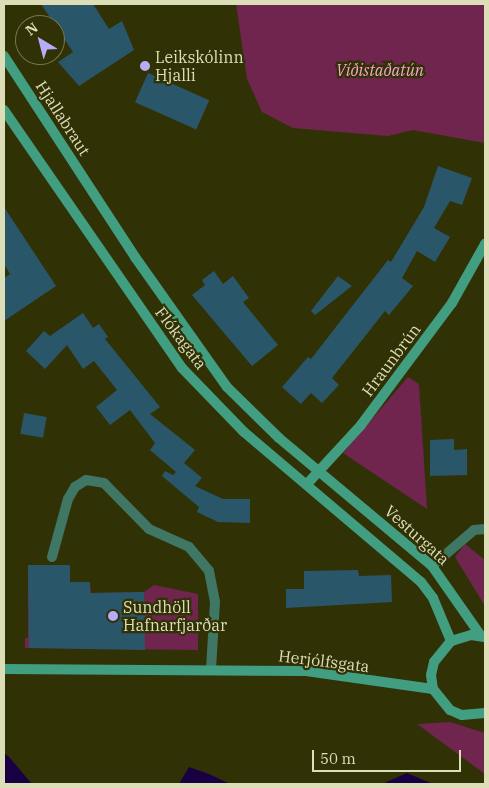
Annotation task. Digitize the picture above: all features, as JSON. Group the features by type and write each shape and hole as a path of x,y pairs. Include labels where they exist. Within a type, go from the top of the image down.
{"main road":[{"name":"Hjallabraut","path":"4,56 80,172"},
{"name":"Flókagata","path":"4,110 59,186 182,368 244,432 306,484"},
{"name":"Flókagata","path":"80,172 204,360 257,418 319,469"},
{"name":"Hraunbrún","path":"306,484 361,425 452,303 485,244"},
{"name":"Vesturgata","path":"319,469 432,566 483,637"},
{"name":"Vesturgata","path":"306,484 421,582 436,604 451,641"},
{"path":"482,716 450,710 433,689 434,662 451,641 483,637"},
{"name":"Herjólfsgata","path":"4,669 306,671 433,689"}],"street":[{"path":"52,557 68,499 75,487 86,480 104,483 150,529 189,547 209,571 214,602 211,669"},
{"path":"432,566 474,530 485,529"}],"green space":[{"name":"Víðistaðatún","path":"236,4 485,4 485,143 413,130 388,136 293,128 262,112 247,79"},
{"path":"408,377 419,384 427,509 343,453"},
{"path":"465,544 485,560 485,606 455,557"},
{"name":"Sundhöll Hafnarfjarðar","path":"28,565 70,565 70,582 90,582 91,593 144,592 154,585 198,594 198,650 25,648 25,638 28,638"},
{"path":"450,722 485,733 485,774 417,724"}],"shaded area":[{"path":"4,753 9,757 32,784 4,784"},
{"path":"189,767 209,774 230,784 179,784"},
{"path":"407,773 433,784 382,784"}],"building":[{"path":"41,4 93,4 109,29 122,21 134,50 79,86 61,65 65,65 65,57 73,52 65,40 65,15 48,15"},
{"path":"148,73 209,100 196,129 135,102"},
{"path":"438,166 472,178 462,205 450,201 434,228 450,237 435,262 417,251 402,278 413,286 389,315 385,311 332,378 339,385 322,403 311,393 301,404 282,387 308,357 311,359 388,260 391,262 424,207"},
{"path":"4,207 56,286 4,321 4,278 10,274 4,264"},
{"path":"214,271 223,284 233,276 249,298 243,302 278,345 252,366 192,295 205,285 202,280"},
{"path":"338,276 352,286 315,315 311,311"},
{"path":"83,313 93,328 99,324 108,337 105,339 160,407 150,414 195,450 184,463 202,478 195,486 223,499 250,499 250,523 218,522 197,512 199,507 162,476 165,471 173,475 176,472 150,450 155,443 130,410 110,425 96,407 117,390 94,361 83,369 67,345 45,369 26,351 44,331 50,336"},
{"path":"24,413 47,417 43,438 20,434"},
{"path":"454,439 454,450 467,449 467,475 430,476 430,440"},
{"name":"Sundhöll Hafnarfjarðar","path":"28,565 70,565 70,582 90,582 90,593 144,592 145,650 29,648"},
{"path":"358,570 359,576 391,575 392,602 286,608 286,589 304,589 304,571"}],"place":[{"name":"Leikskólinn Hjalli","path":"145,66"},
{"name":"Sundhöll Hafnarfjarðar","path":"113,616"}]}
